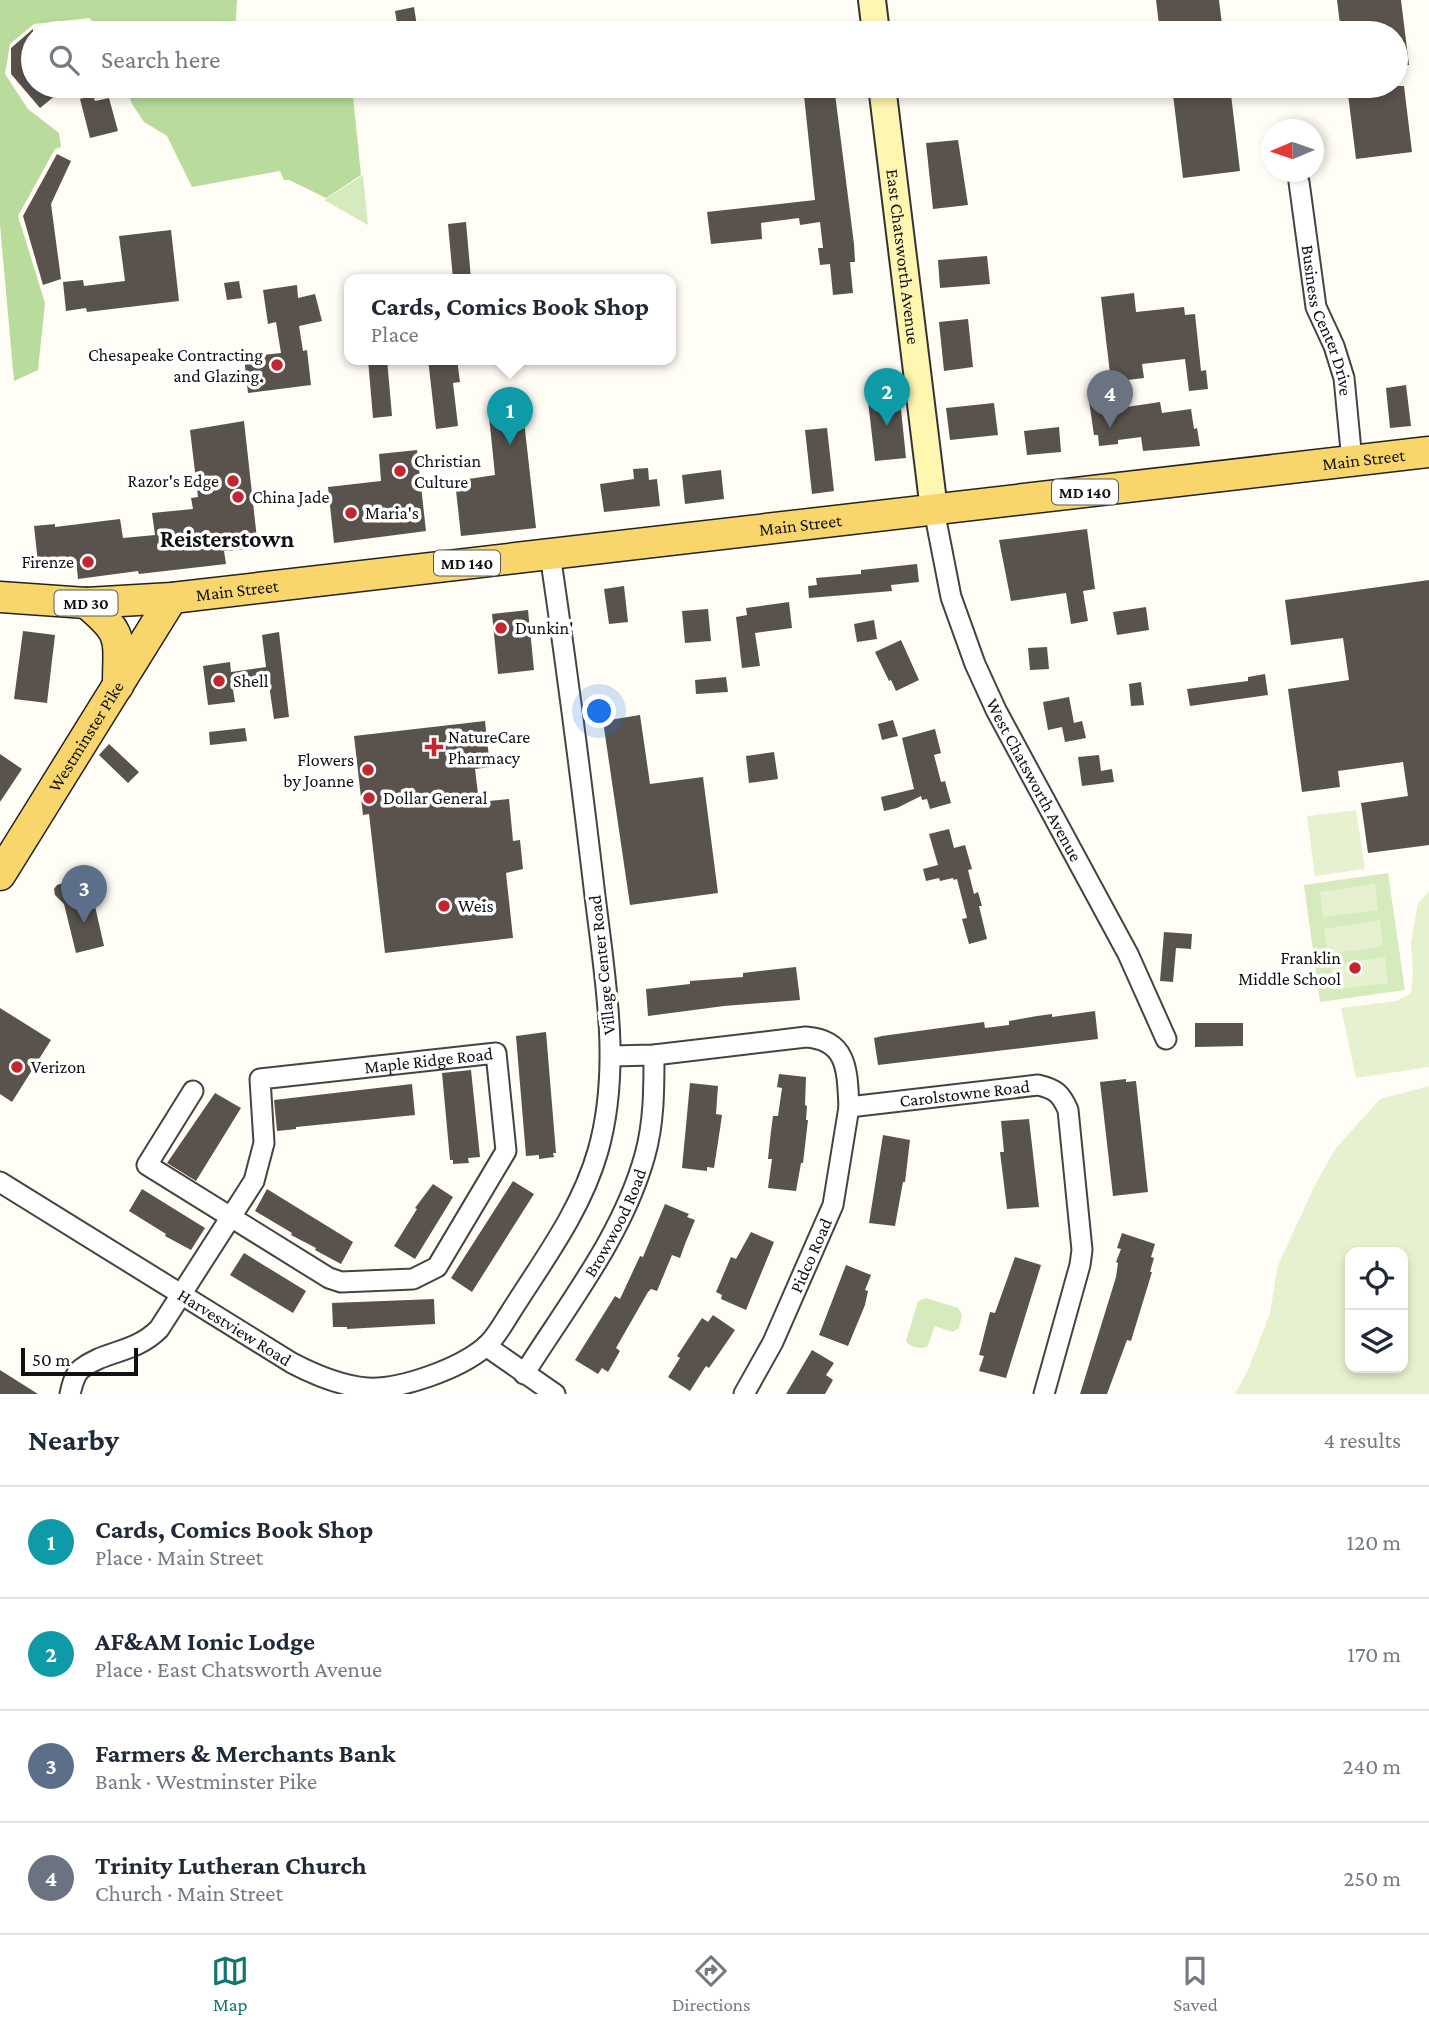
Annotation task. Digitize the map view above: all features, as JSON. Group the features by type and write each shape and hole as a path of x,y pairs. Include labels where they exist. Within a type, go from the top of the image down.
{"main road":[{"name":"Main Street","path":"172,598 1429,452"},
{"name":"MD 30","path":"0,597 86,603 172,598"},
{"name":"Westminster Pike","path":"0,875 172,598"},
{"path":"86,603 109,622 117,637 118,686"}],"street":[{"path":"872,0 875,21"},
{"name":"East Chatsworth Avenue","path":"883,98 934,510"},
{"name":"Business Center Drive","path":"1299,182 1316,307 1334,346 1344,378 1352,460"},
{"name":"West Chatsworth Avenue","path":"934,510 951,597 975,664 996,709 1128,954 1166,1039"},
{"name":"Village Center Road","path":"486,1346 572,1215 587,1183 605,1122 610,1092 611,1056 605,987 570,684 550,554"},
{"path":"611,1056 654,1055 806,1037 819,1038 837,1049 843,1058 849,1107"},
{"name":"Maple Ridge Road","path":"70,1394 79,1371 94,1362 135,1348 159,1329 232,1218 254,1181 264,1143 260,1079 496,1053 506,1151 437,1267 426,1274 413,1279 341,1282 330,1278 232,1218"},
{"name":"Browwood Road","path":"524,1374 609,1240 630,1200 652,1123 654,1055"},
{"name":"Carolstowne Road","path":"849,1107 1038,1085 1053,1088 1062,1095 1068,1110 1082,1250 1044,1394"},
{"path":"193,1091 146,1165 232,1218"},
{"name":"Pidco Road","path":"744,1394 773,1342 833,1205 849,1107"},
{"name":"Harvestview Road","path":"0,1182 315,1375 365,1391 435,1375 461,1363 486,1346"},
{"path":"486,1346 555,1394"}],"green space":[{"path":"0,0 237,0 236,21 93,21 89,18 21,21 21,35 10,44 5,74 28,109 59,133 61,147 55,149 18,216 45,303 38,370 14,381 0,225"},
{"path":"130,98 353,98 361,175 326,198 284,180 280,171 192,187 167,136 144,122"},
{"path":"363,175 368,225 324,200"},
{"path":"1356,810 1365,869 1315,876 1307,816"},
{"path":"1388,873 1405,990 1320,1002 1304,885"},
{"path":"1375,884 1378,910 1323,917 1320,892"},
{"path":"1429,891 1429,1067 1356,1078 1341,1008 1396,1001 1411,993 1411,942 1418,903"},
{"path":"1380,920 1383,946 1328,954 1324,929"},
{"path":"1385,957 1388,983 1333,990 1330,965"},
{"path":"1429,1086 1429,1394 1235,1394 1248,1370 1270,1313 1278,1265 1316,1183 1336,1148 1380,1099"},
{"path":"926,1298 958,1308 962,1315 959,1328 952,1332 935,1326 927,1347 921,1348 906,1341 918,1301"}],"building":[{"path":"1156,0 1219,0 1222,21 1159,21"},
{"path":"1337,0 1401,0 1404,21 1340,21"},
{"path":"414,7 416,21 397,21 395,11"},
{"path":"21,39 21,86 11,74 11,48"},
{"path":"31,98 52,98 40,108"},
{"path":"94,98 95,101 109,98 118,131 90,138 80,99"},
{"path":"804,98 836,98 854,244 855,262 850,262 853,293 833,295 830,264 820,265 818,248 823,248 820,222 800,225 799,218 761,223 762,239 711,244 707,212 815,200"},
{"path":"1173,98 1231,98 1240,171 1183,178"},
{"path":"1348,98 1405,98 1412,152 1356,159"},
{"path":"958,140 968,205 933,209 926,143"},
{"path":"57,154 71,161 51,204 61,279 43,285 23,216"},
{"path":"466,222 471,274 453,274 448,224"},
{"path":"171,230 179,301 87,312 86,308 66,311 63,282 83,280 84,286 125,281 119,236"},
{"path":"987,256 990,284 940,288 938,260"},
{"path":"239,281 242,298 227,300 224,283"},
{"path":"297,285 298,298 315,294 322,321 299,326 303,351 307,350 311,385 248,393 244,357 281,353 276,322 268,324 263,290"},
{"path":"1134,293 1136,312 1184,307 1185,315 1195,314 1201,371 1206,370 1208,389 1189,391 1185,359 1142,364 1144,378 1111,382 1101,297"},
{"path":"968,319 973,367 944,371 939,322"},
{"path":"369,365 388,365 392,416 373,418"},
{"path":"429,365 458,365 460,382 453,383 458,426 436,429"},
{"path":"1406,385 1411,426 1390,428 1386,388"},
{"path":"899,390 906,458 875,461 867,393"},
{"path":"1119,398 1120,408 1160,402 1162,413 1191,409 1200,446 1143,451 1141,437 1099,446 1098,435 1094,435 1089,401"},
{"path":"994,403 998,435 950,440 946,408"},
{"path":"523,412 536,528 461,536 455,481 495,475 489,416"},
{"path":"244,421 258,548 224,551 226,564 78,579 76,559 38,563 34,526 55,524 55,527 120,519 123,538 155,535 152,513 193,509 191,498 198,497 190,430"},
{"path":"1059,427 1061,452 1027,455 1024,431"},
{"path":"827,428 834,491 812,494 805,430"},
{"path":"417,450 426,531 334,543 328,487 381,481 379,454"},
{"path":"648,468 649,480 657,479 660,506 604,512 600,484 634,479 633,469"},
{"path":"721,470 724,499 685,504 682,475"},
{"path":"1087,529 1095,589 1083,591 1088,621 1071,624 1066,593 1011,601 999,540"},
{"path":"917,564 919,582 891,585 892,591 809,598 808,586 817,585 816,578 861,574 861,570"},
{"path":"1429,580 1429,845 1368,853 1361,803 1408,796 1403,762 1338,771 1340,787 1302,792 1288,689 1349,680 1343,638 1291,645 1285,600"},
{"path":"624,586 628,622 609,624 604,589"},
{"path":"789,602 792,628 755,633 760,666 742,668 736,617 747,615 746,608"},
{"path":"1146,607 1149,630 1117,635 1113,612"},
{"path":"708,609 711,641 685,643 682,611"},
{"path":"528,610 534,670 498,674 492,614"},
{"path":"874,620 877,639 857,642 854,624"},
{"path":"23,631 55,635 47,703 14,699"},
{"name":"Shell","path":"279,632 289,717 274,719 269,685 233,690 235,702 208,705 203,666 230,662 231,672 266,667 262,635"},
{"path":"901,640 919,680 896,691 875,652"},
{"path":"1047,647 1049,669 1030,670 1028,648"},
{"path":"1265,674 1268,695 1190,706 1187,689 1248,681 1248,677"},
{"path":"726,677 728,692 696,694 695,680"},
{"path":"1141,682 1144,705 1131,706 1129,684"},
{"path":"1069,697 1074,723 1082,721 1086,738 1065,742 1062,727 1048,730 1043,702"},
{"path":"640,715 650,784 703,777 718,893 630,905 603,721"},
{"path":"893,720 898,736 882,740 878,724"},
{"name":"Weis","path":"485,721 490,767 475,769 479,802 509,799 513,841 520,840 523,869 506,873 513,938 385,953 369,814 363,815 354,736"},
{"path":"245,728 247,741 210,745 209,732"},
{"path":"935,729 941,753 934,755 941,782 945,781 951,803 930,809 927,799 922,800 921,796 897,808 884,811 881,797 914,789 902,738"},
{"path":"109,744 139,772 128,783 99,755"},
{"path":"774,752 778,779 749,783 746,756"},
{"path":"0,754 22,769 0,802"},
{"path":"1099,755 1101,771 1112,769 1114,782 1082,786 1078,757"},
{"path":"949,829 954,848 965,845 972,869 968,870 974,894 978,892 982,906 979,906 987,939 969,944 962,919 967,918 957,879 940,881 939,878 926,881 923,869 938,865 929,834"},
{"path":"63,883 74,888 90,884 104,946 76,953 64,904 55,895 54,889"},
{"path":"1164,932 1192,934 1191,949 1176,948 1173,982 1160,981"},
{"path":"796,967 800,1000 648,1016 646,989 690,984 690,981 743,977 743,973"},
{"name":"Verizon","path":"0,1008 51,1040 12,1102 0,1094"},
{"path":"1095,1011 1098,1039 878,1065 874,1038 882,1036 984,1022 985,1028 1009,1025 1009,1021 1037,1016 1052,1014 1052,1017"},
{"path":"1195,1023 1243,1023 1243,1046 1195,1047"},
{"path":"546,1032 556,1153 553,1153 554,1157 539,1159 539,1155 526,1156 516,1036"},
{"path":"471,1070 480,1157 468,1158 469,1163 453,1164 453,1160 450,1160 442,1073"},
{"path":"779,1074 806,1077 805,1105 808,1120 803,1163 796,1191 768,1188 773,1116 778,1116 782,1088 777,1087"},
{"path":"1126,1079 1126,1082 1136,1081 1148,1192 1113,1196 1100,1082"},
{"path":"690,1083 718,1086 716,1114 722,1115 714,1168 707,1167 707,1171 682,1168"},
{"path":"412,1084 415,1115 277,1131 274,1100"},
{"path":"215,1093 241,1108 196,1181 167,1163"},
{"path":"1029,1119 1039,1207 1007,1209 1000,1152 1004,1152 1001,1121"},
{"path":"883,1135 910,1140 905,1182 895,1226 869,1223"},
{"path":"513,1181 534,1194 472,1292 451,1278"},
{"path":"433,1184 453,1197 415,1259 394,1246 417,1209 415,1208"},
{"path":"142,1189 205,1228 191,1250 129,1211"},
{"path":"267,1189 353,1242 341,1264 255,1211"},
{"path":"665,1204 689,1214 687,1217 695,1220 680,1258 672,1255 657,1291 651,1289 648,1292 616,1348 620,1351 608,1372 602,1368 598,1374 575,1360 615,1296 620,1299 640,1256 643,1257"},
{"path":"751,1232 774,1242 746,1310 721,1299 722,1295 716,1292 731,1257 736,1259"},
{"path":"1122,1233 1155,1244 1151,1257 1154,1258 1152,1272 1131,1341 1127,1340 1107,1394 1080,1394 1116,1277 1116,1262 1121,1249 1117,1248"},
{"path":"244,1253 306,1291 293,1313 230,1275"},
{"path":"1015,1257 1041,1265 1006,1378 979,1371 984,1356 979,1355 990,1312 995,1313"},
{"path":"846,1265 871,1275 865,1290 868,1291 865,1305 848,1346 819,1335"},
{"path":"434,1299 435,1324 347,1329 333,1327 332,1303"},
{"path":"713,1315 735,1330 690,1391 668,1377 680,1358 677,1356 702,1318 708,1322"},
{"path":"812,1350 834,1363 826,1375 833,1380 825,1394 786,1394"},
{"path":"0,1370 38,1394 0,1394"}],"place":[{"name":"Chesapeake Contracting and Glazing.","path":"277,365"},
{"name":"AF&AM Ionic Lodge","path":"887,426"},
{"name":"Trinity Lutheran Church","path":"1110,428"},
{"name":"Cards, Comics Book Shop","path":"510,445"},
{"name":"Christian Culture","path":"400,471"},
{"name":"Razor's Edge","path":"233,481"},
{"name":"China Jade","path":"238,497"},
{"name":"Maria's","path":"351,513"},
{"name":"Firenze","path":"88,562"},
{"name":"Dunkin'","path":"501,628"},
{"name":"Shell","path":"219,681"},
{"name":"NatureCare Pharmacy","path":"434,747"},
{"name":"Flowers by Joanne","path":"368,770"},
{"name":"Dollar General","path":"369,798"},
{"name":"Weis","path":"444,906"},
{"name":"Farmers & Merchants Bank","path":"84,923"},
{"name":"Franklin Middle School","path":"1355,968"},
{"name":"Verizon","path":"17,1067"}],"district":[{"name":"Reisterstown","path":"227,539"}]}
